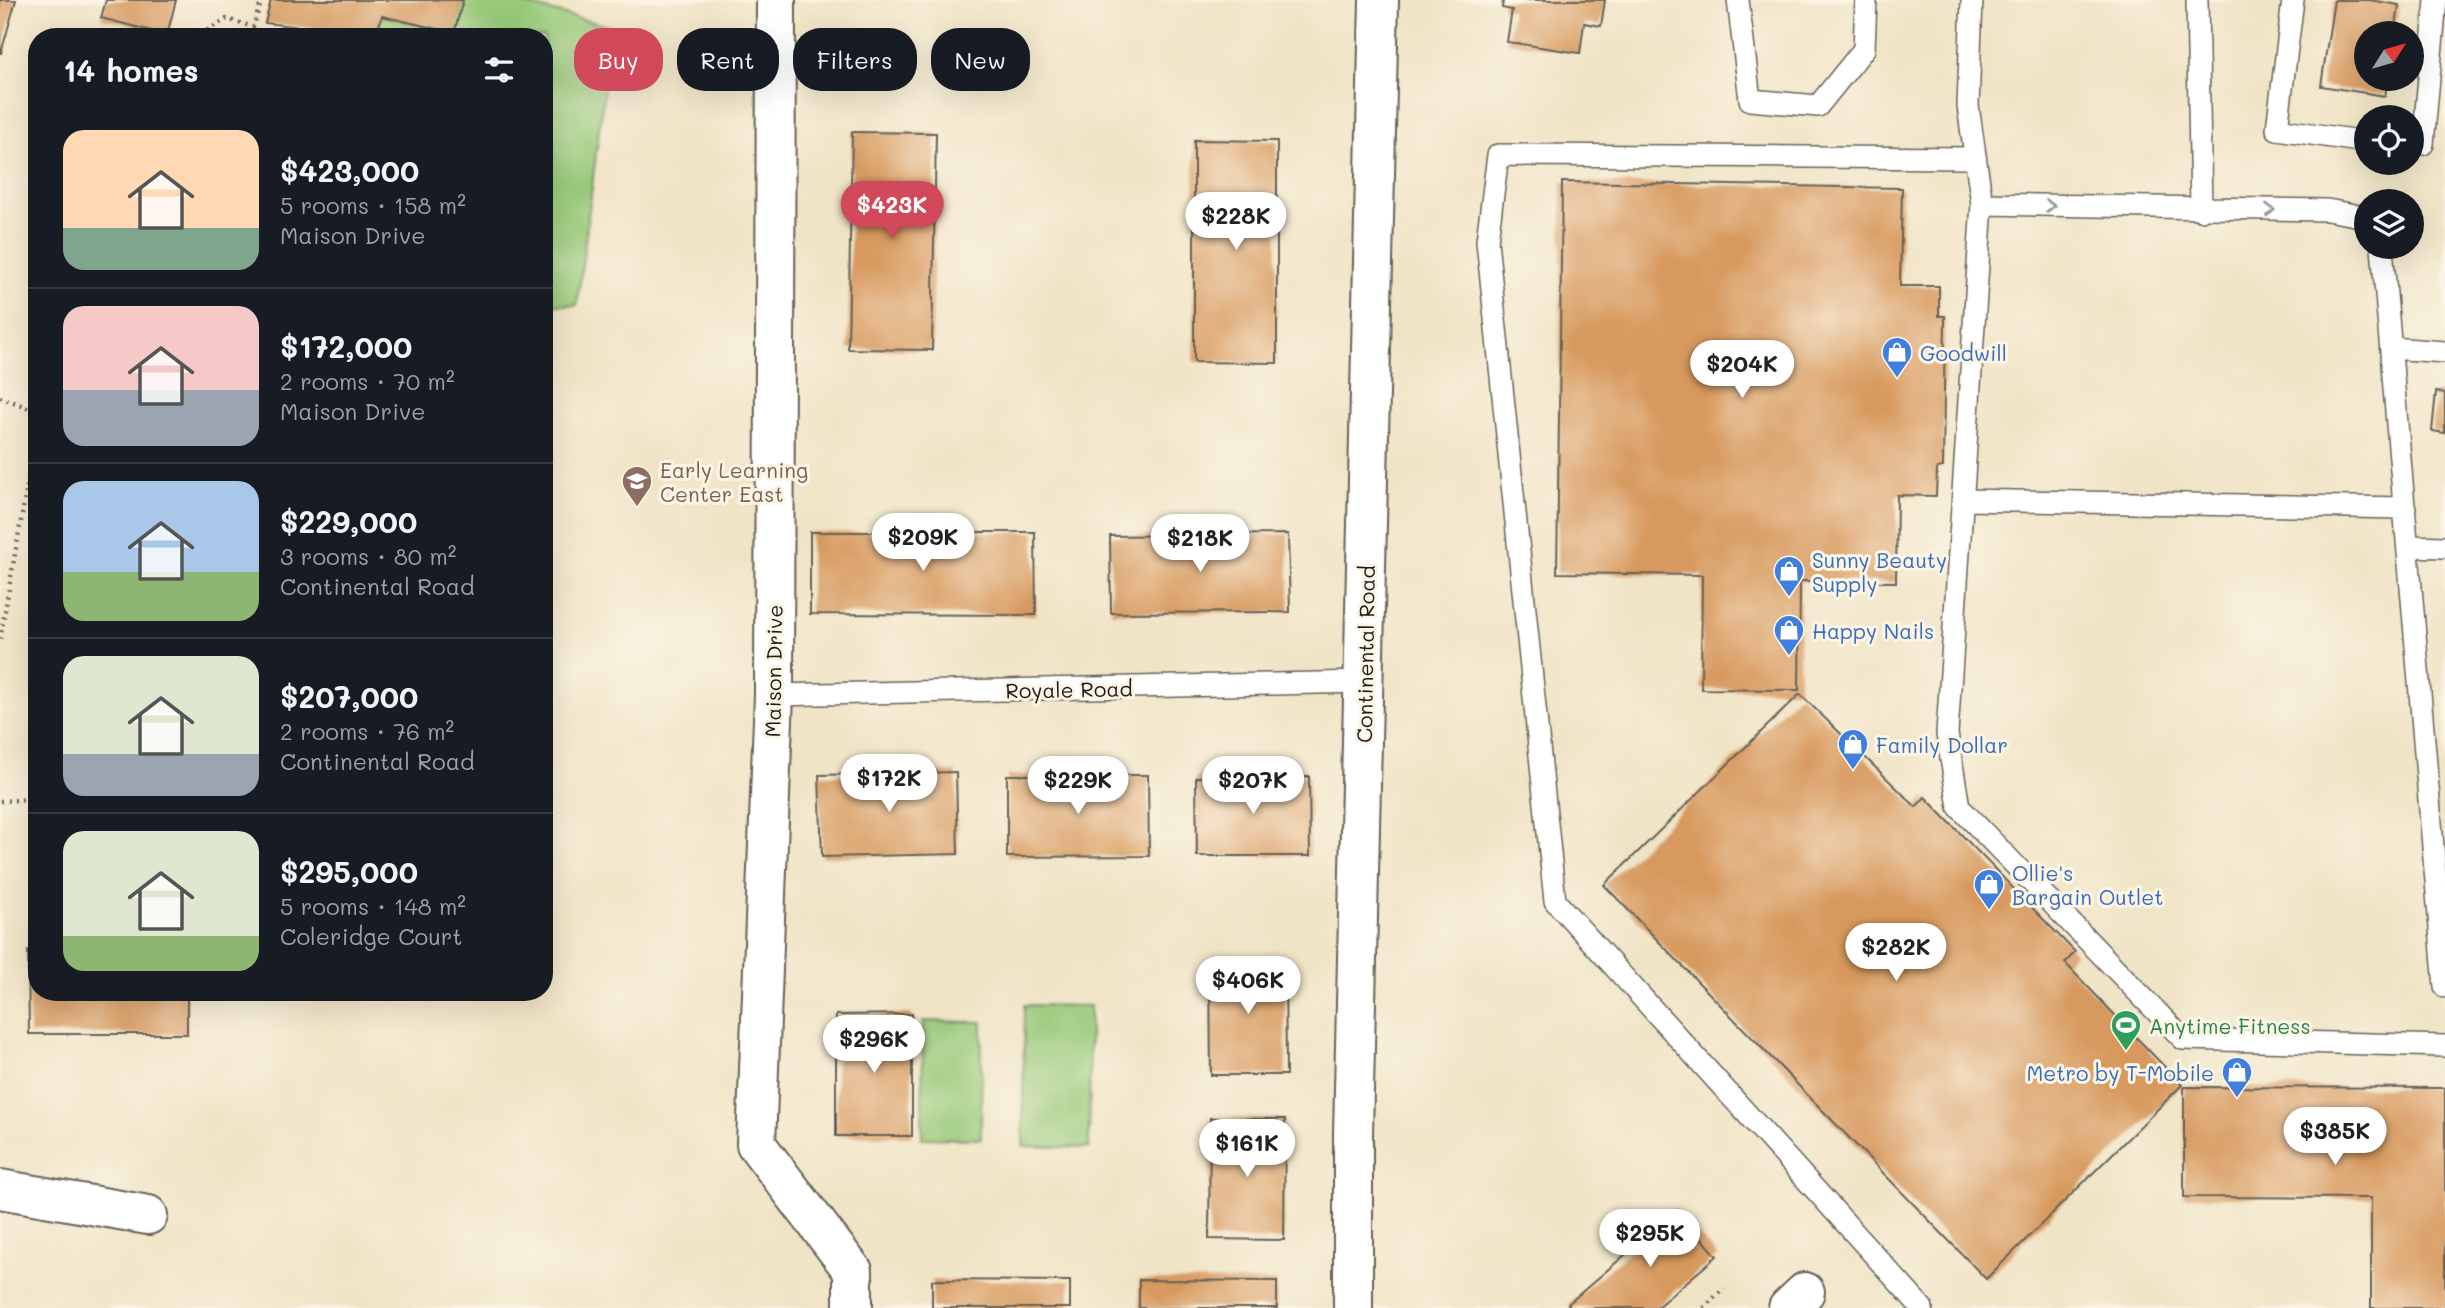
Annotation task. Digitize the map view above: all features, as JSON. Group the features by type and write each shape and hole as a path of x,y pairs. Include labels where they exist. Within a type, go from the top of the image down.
{"street":[{"name":"Maison Drive","path":"776,0 774,695 756,1144 853,1271 853,1308"},
{"name":"Continental Road","path":"1353,1308 1353,1134 1379,0"},
{"path":"0,1189 148,1215"}],"lane":[{"path":"1738,0 1749,100 1818,106 1864,49 1866,0"},
{"path":"1972,0 1968,106 1982,204 1947,734 1959,807 2183,1039 2445,1046"},
{"path":"2197,0 2201,210"},
{"path":"2293,0 2277,129 2354,140"},
{"path":"2424,134 2436,0"},
{"path":"1922,1308 1555,901 1486,241 1499,155 1975,158"},
{"path":"1982,204 2201,210 2327,210 2354,215"},
{"path":"2383,259 2445,987"},
{"path":"2391,348 2445,352"},
{"path":"1963,500 2405,508"},
{"path":"2408,545 2445,547"},
{"name":"Royale Road","path":"774,695 1364,682"}],"path":[{"path":"211,28 227,19 253,27 262,0"},
{"path":"0,397 28,408"},
{"path":"0,639 28,481"},
{"path":"0,801 28,799"},
{"path":"1704,1308 1724,1288"}],"green space":[{"path":"463,0 508,0 612,27 574,28 574,91 604,91 577,305 553,305 553,28 455,28"},
{"path":"382,16 433,28 379,28"},
{"path":"1024,1005 1090,1006 1089,1148 1023,1146"},
{"path":"923,1021 982,1022 981,1139 922,1138"}],"building":[{"path":"0,0 16,0 1,53 0,53"},
{"path":"106,0 176,0 169,28 140,28 101,18"},
{"path":"271,0 463,0 455,28 433,28 382,16 378,28 308,28 265,23"},
{"path":"1503,0 1605,0 1601,26 1584,23 1580,53 1507,42 1512,10 1502,8"},
{"path":"2334,0 2369,0 2399,5 2397,21 2354,21 2354,91 2386,91 2385,96 2321,86"},
{"path":"852,132 936,133 932,350 848,349"},
{"path":"1194,140 1277,141 1277,363 1194,362"},
{"path":"1562,182 1902,188 1900,286 1939,286 1939,316 1945,316 1943,467 1937,468 1936,496 1897,495 1896,582 1800,581 1799,690 1701,689 1702,575 1557,573"},
{"path":"2436,392 2445,393 2445,433 2432,431"},
{"path":"810,532 1035,532 1036,615 810,614"},
{"path":"1288,534 1290,612 1111,613 1110,536"},
{"path":"1800,694 1916,807 1925,797 2075,952 2065,963 2182,1085 1986,1279 1604,885"},
{"path":"956,772 958,854 822,857 819,775"},
{"path":"1007,775 1148,775 1149,856 1007,857"},
{"path":"1309,776 1310,856 1197,856 1196,777"},
{"path":"1210,958 1285,958 1286,1075 1211,1075"},
{"path":"29,1001 187,1001 187,1034 29,1034"},
{"path":"912,1014 912,1136 836,1136 836,1015"},
{"path":"2184,1087 2445,1088 2445,1308 2371,1308 2371,1198 2184,1197"},
{"path":"1210,1118 1285,1119 1284,1240 1209,1239"},
{"path":"1677,1210 1717,1256 1656,1308 1572,1308 1568,1304"},
{"path":"932,1280 1070,1281 1070,1308 932,1308"},
{"path":"1139,1280 1277,1281 1277,1308 1139,1308"}],"place":[{"name":"Goodwill","path":"1897,379"},
{"name":"Early Learning Center East","path":"637,508"},
{"name":"Sunny Beauty Supply","path":"1789,598"},
{"name":"Happy Nails","path":"1789,657"},
{"name":"Family Dollar","path":"1853,771"},
{"name":"Ollie's Bargain Outlet","path":"1989,911"},
{"name":"Anytime Fitness","path":"2126,1052"},
{"name":"Metro by T-Mobile","path":"2237,1099"}]}
